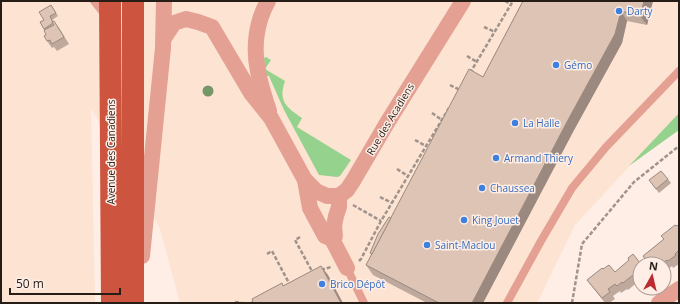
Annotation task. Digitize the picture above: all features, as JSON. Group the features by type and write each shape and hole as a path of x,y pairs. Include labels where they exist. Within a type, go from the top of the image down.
{"main road":[{"path":"133,1 133,303"},
{"name":"Avenue des Canadiens","path":"110,11 112,303"}],"street":[{"path":"137,303 164,38 164,1"},
{"path":"268,1 263,9 259,21 256,47 258,71 271,118"},
{"name":"Rue des Acadiens","path":"343,199 347,190 463,1"},
{"path":"164,38 174,23 186,19 212,28 251,93 271,118 305,180 316,191 327,196 343,199 339,207 334,226 335,236 332,239"},
{"path":"305,180 310,208 325,236 332,239 346,266"},
{"path":"659,303 679,289"}],"lane":[{"path":"94,1 110,11"},
{"path":"507,303 572,188 606,147 679,71"},
{"path":"346,266 364,303"}],"path":[{"path":"505,1 511,4"},
{"path":"467,79 513,1"},
{"path":"484,27 495,32"},
{"path":"467,56 477,62"},
{"path":"456,96 463,84"},
{"path":"450,85 460,90"},
{"path":"308,277 329,267 346,266 361,259 380,221 453,102"},
{"path":"432,113 442,120"},
{"path":"415,140 426,146"},
{"path":"572,303 582,244 634,182 679,146"},
{"path":"397,169 408,176"},
{"path":"380,197 392,203"},
{"path":"343,199 380,221"},
{"path":"300,238 295,240 314,274"},
{"path":"268,254 272,251 290,286"},
{"path":"287,288 296,283"},
{"path":"235,302 242,303"}],"shaded area":[{"path":"1,1 679,1 679,113 575,225 537,303 180,303 160,229 91,108 95,303 1,303"}],"green space":[{"path":"266,57 271,60 265,69 285,81 282,94 285,103 302,118 297,127 351,160 340,176 319,175 284,110 269,76 265,76 264,58"},
{"path":"679,113 679,130 629,166"}],"building":[{"path":"523,1 644,1 640,16 621,11 615,34 472,303 439,303 366,265 469,69 483,77"},
{"path":"51,5 56,13 50,16 53,23 44,29 40,22 44,20 39,12"},
{"path":"54,21 64,37 52,44 50,40 47,41 44,36 46,35 44,30 54,25 52,22"},
{"path":"661,171 668,179 656,189 649,180"},
{"path":"389,217 391,218 372,254 370,253 378,234"},
{"path":"679,224 679,250 675,254 676,255 672,258 672,256 643,256 664,239 661,236 675,225 677,226"},
{"path":"633,254 635,256 632,256 632,276 623,283 622,282 617,286 615,284 608,289 610,292 602,298 587,280 602,268 603,269 609,265 615,272 629,260 628,258"},
{"path":"321,266 341,303 250,303 253,301 252,299 282,283 283,286"}],"place":[{"name":"Darty","path":"619,11"},
{"name":"Gémo","path":"556,65"},
{"name":"La Halle","path":"515,123"},
{"name":"Armand Thiery","path":"496,158"},
{"name":"Chaussea","path":"482,188"},
{"name":"King Jouet","path":"464,220"},
{"name":"Saint-Maclou","path":"427,245"},
{"name":"Brico Dépôt","path":"322,284"}]}
